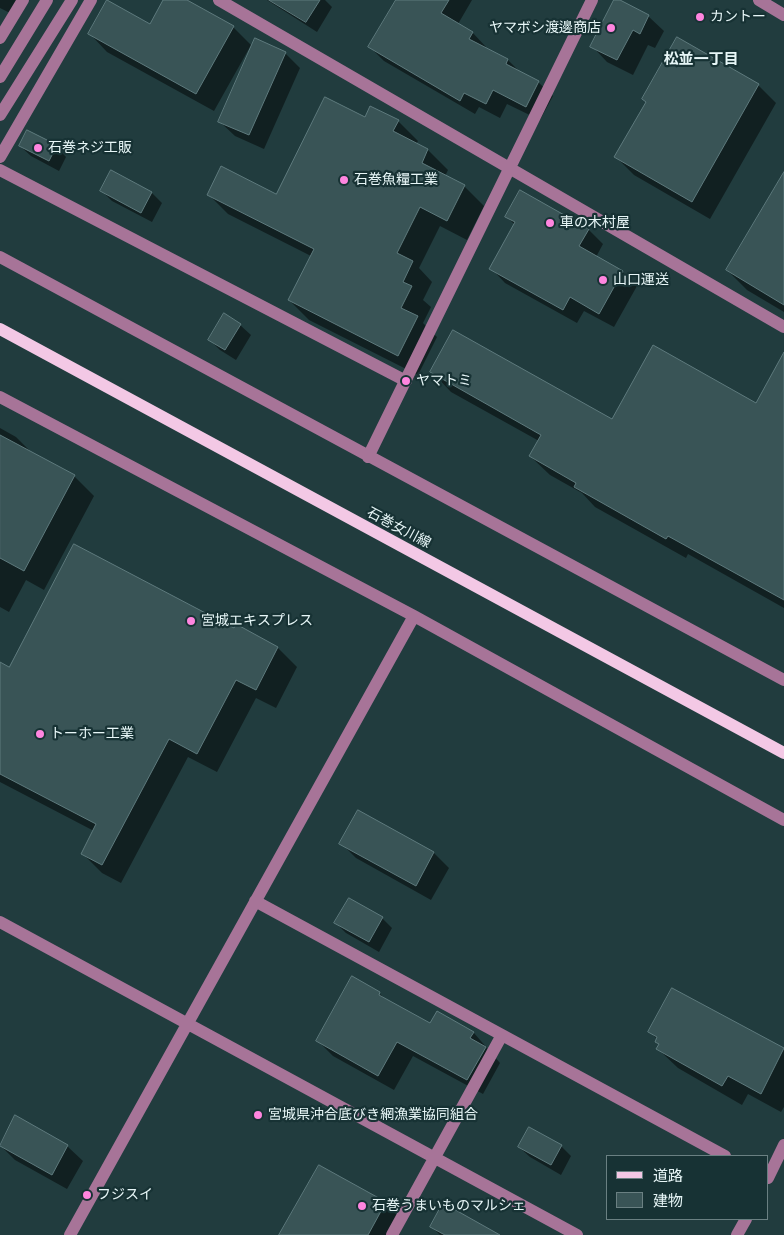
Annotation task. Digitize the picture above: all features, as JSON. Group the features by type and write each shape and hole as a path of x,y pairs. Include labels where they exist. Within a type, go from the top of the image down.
{"main road":[{"name":"石巻女川線","path":"0,330 784,753"}],"street":[{"path":"0,38 23,0"},
{"path":"0,77 47,0"},
{"path":"0,115 72,0"},
{"path":"0,157 91,0"},
{"path":"219,0 509,170 784,327"},
{"path":"368,457 592,0"},
{"path":"758,0 784,15"},
{"path":"0,170 406,381"},
{"path":"0,257 784,680"},
{"path":"0,397 414,616 784,820"},
{"path":"76,1233 187,1024 414,616"},
{"path":"255,901 723,1155"},
{"path":"0,922 577,1235"},
{"path":"392,1235 502,1035"},
{"path":"769,1176 784,1146"},
{"path":"738,1235 746,1220"}],"building":[{"path":"107,0 150,24 163,0 187,0 234,26 196,94 88,34"},
{"path":"269,0 320,0 306,22"},
{"path":"396,0 449,0 441,13 473,32 469,39 508,59 506,64 539,81 526,107 493,90 486,104 464,93 460,101 368,47"},
{"path":"614,0 620,0 649,15 640,34 633,30 617,60 590,47"},
{"path":"677,37 759,84 692,202 614,157 646,102 642,99"},
{"path":"255,38 286,52 249,135 218,122"},
{"path":"325,97 365,117 370,106 399,120 393,131 428,149 422,163 465,185 447,221 420,207 397,253 413,261 403,282 412,286 401,308 418,316 398,356 288,300 314,249 207,195 221,166 276,194"},
{"path":"27,130 57,145 49,161 19,146"},
{"path":"111,170 152,192 141,213 100,191"},
{"path":"784,172 784,305 726,270"},
{"path":"520,190 589,229 579,246 623,271 599,314 570,297 563,310 489,269 515,222 505,217"},
{"path":"224,313 241,324 225,350 208,340"},
{"path":"453,330 612,419 653,345 756,403 784,352 784,600 668,536 666,539 574,487 576,483 529,456 541,435 430,372"},
{"path":"0,435 75,475 24,571 0,558"},
{"path":"74,544 234,628 236,624 278,647 256,690 236,680 197,754 169,739 102,865 81,854 96,824 0,774 0,662 9,667"},
{"path":"358,810 434,852 416,886 339,844"},
{"path":"349,898 383,917 369,942 334,923"},
{"path":"352,976 380,992 379,995 430,1023 437,1011 474,1032 470,1038 486,1047 467,1080 397,1042 378,1076 316,1041"},
{"path":"672,988 784,1048 761,1094 728,1076 722,1086 656,1049 659,1044 655,1042 657,1037 648,1032"},
{"path":"15,1115 68,1145 52,1175 0,1146"},
{"path":"529,1127 562,1145 551,1165 518,1147"},
{"path":"319,1165 386,1202 368,1235 279,1235"},
{"path":"443,1203 500,1235 445,1235 430,1227"}],"place":[{"name":"カントー","path":"700,17"},
{"name":"ヤマボシ渡邊商店","path":"611,28"},
{"name":"石巻ネジ工販","path":"38,148"},
{"name":"石巻魚糧工業","path":"344,180"},
{"name":"車の木村屋","path":"550,223"},
{"name":"山口運送","path":"603,280"},
{"name":"ヤマトミ","path":"406,381"},
{"name":"宮城エキスプレス","path":"191,621"},
{"name":"トーホー工業","path":"40,734"},
{"name":"宮城県沖合底びき網漁業協同組合","path":"258,1115"},
{"name":"フジスイ","path":"87,1195"},
{"name":"石巻うまいものマルシェ","path":"362,1206"}],"district":[{"name":"松並一丁目","path":"701,59"}]}
